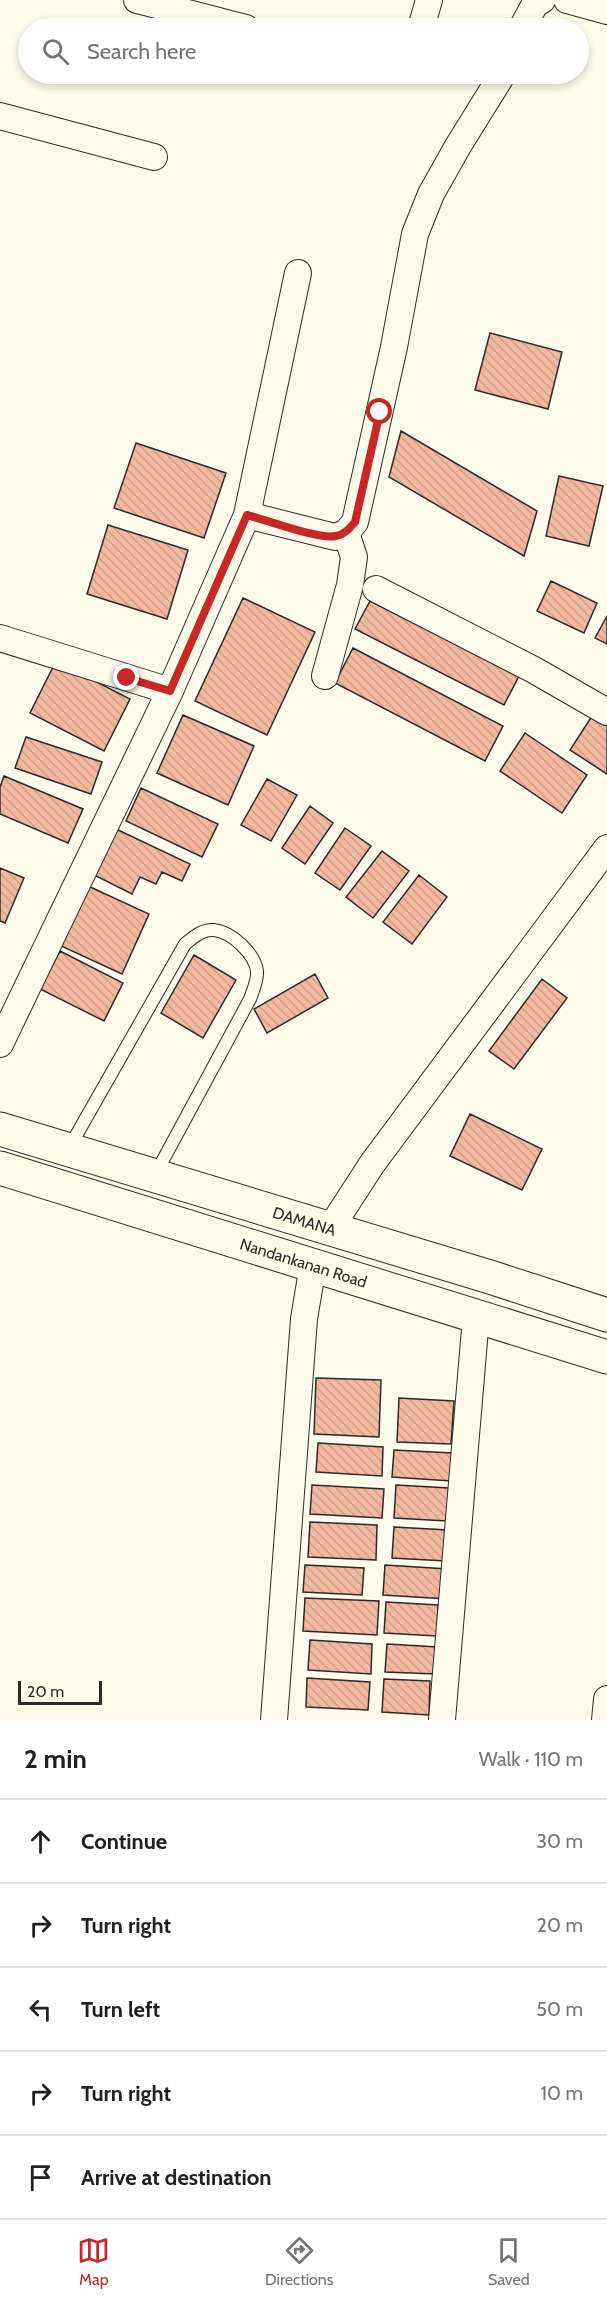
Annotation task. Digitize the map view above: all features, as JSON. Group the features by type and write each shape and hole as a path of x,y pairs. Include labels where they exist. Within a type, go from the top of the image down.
{"main road":[{"name":"DAMANA","path":"0,1129 607,1315"},
{"name":"Nandankanan Road","path":"0,1168 607,1357"}],"street":[{"path":"137,0 207,18"},
{"path":"424,18 429,0"},
{"path":"527,18 535,4 542,0"},
{"path":"567,0 607,11"},
{"path":"247,515 334,537 346,532 355,522 394,347 415,234 431,194 494,84"},
{"path":"0,116 154,157"},
{"path":"0,1044 170,691 247,515 298,273"},
{"path":"325,676 350,585 354,556 346,532"},
{"path":"376,590 534,670 607,712"},
{"path":"0,638 170,691"},
{"path":"330,1229 372,1164 607,848"},
{"path":"274,1720 304,1319 313,1264"},
{"path":"442,1720 476,1317"},
{"path":"605,1720 607,1699"}],"lane":[{"path":"69,1150 185,944 198,933 215,930 245,947 254,957 258,974 250,999 155,1176"}],"building":[{"path":"490,333 562,352 548,409 475,390"},
{"path":"401,431 537,511 524,556 389,477"},
{"path":"136,443 226,473 204,538 114,508"},
{"path":"559,476 603,486 589,546 546,536"},
{"path":"108,525 188,550 167,619 87,594"},
{"path":"551,581 597,603 584,633 537,611"},
{"path":"243,598 315,632 267,735 195,701"},
{"path":"370,601 519,676 504,705 355,629"},
{"path":"607,616 607,644 595,638"},
{"path":"353,648 503,726 485,761 335,683"},
{"path":"56,661 130,699 104,751 30,713"},
{"path":"183,715 254,746 228,805 157,773"},
{"path":"592,716 607,726 607,774 570,750"},
{"path":"525,733 587,775 562,813 500,771"},
{"path":"26,737 102,762 91,794 15,768"},
{"path":"4,776 83,809 68,843 0,814 0,787"},
{"path":"267,779 297,795 271,841 241,825"},
{"path":"141,788 218,824 202,857 126,821"},
{"path":"310,806 333,823 305,864 282,848"},
{"path":"345,828 371,846 340,890 315,873"},
{"path":"116,829 190,864 182,881 162,872 156,884 140,877 132,894 94,875"},
{"path":"382,851 409,871 373,918 346,897"},
{"path":"0,868 24,878 5,923 0,921"},
{"path":"419,875 447,897 412,944 383,922"},
{"path":"88,886 149,914 122,974 61,946"},
{"path":"60,951 123,983 104,1021 40,989"},
{"path":"194,955 236,980 203,1038 161,1013"},
{"path":"315,974 328,998 267,1033 254,1009"},
{"path":"542,979 567,998 514,1069 489,1051"},
{"path":"470,1114 542,1149 522,1190 450,1156"},
{"path":"316,1378 381,1380 379,1437 314,1434"},
{"path":"399,1398 454,1401 451,1444 397,1442"},
{"path":"318,1443 383,1447 382,1476 316,1472"},
{"path":"394,1450 452,1453 451,1481 392,1477"},
{"path":"312,1485 384,1489 382,1518 310,1514"},
{"path":"396,1485 449,1488 447,1521 394,1518"},
{"path":"310,1522 377,1525 376,1560 308,1557"},
{"path":"394,1527 448,1530 446,1561 392,1558"},
{"path":"305,1565 364,1568 362,1595 303,1592"},
{"path":"385,1565 448,1569 447,1599 383,1595"},
{"path":"305,1598 379,1601 377,1635 303,1631"},
{"path":"386,1602 438,1605 437,1636 384,1633"},
{"path":"310,1640 372,1644 371,1674 308,1670"},
{"path":"387,1644 438,1647 436,1674 385,1672"},
{"path":"307,1678 370,1682 368,1710 306,1707"},
{"path":"384,1679 430,1681 429,1715 382,1712"}],"route":[{"path":"127,678 170,691 211,603 247,515 334,537 346,532 355,522 380,412"}]}
